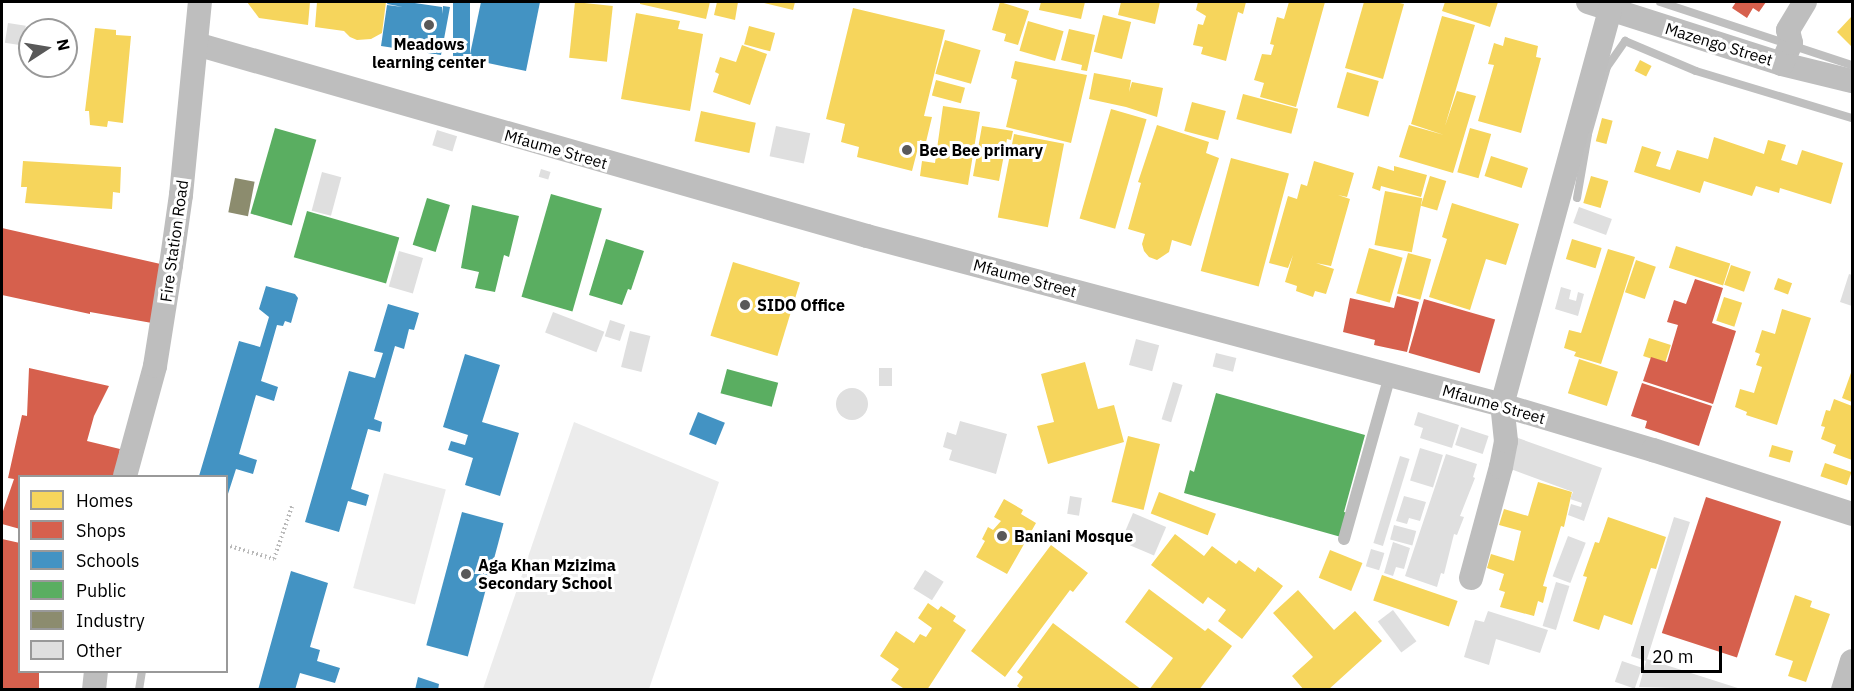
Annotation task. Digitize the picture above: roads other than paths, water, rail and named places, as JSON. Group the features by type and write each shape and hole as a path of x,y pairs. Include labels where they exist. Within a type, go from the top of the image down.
{"street":[{"name":"Fire Station Road","path":"126,475 155,366 168,287 181,195 200,2"},
{"path":"1782,64 1791,43 1788,30 1805,2"},
{"path":"1472,578 1506,441 1502,405 1599,6"},
{"name":"Mazengo Street","path":"1599,6 1782,64 1852,81"},
{"name":"Mfaume Street","path":"196,44 338,87 856,233 1502,405 1664,453 1852,514"},
{"path":"1843,690 1852,661"},
{"path":"94,690 96,673"}],"lane":[{"path":"1344,539 1390,375"}],"waterway":[{"path":"1660,2 1852,65"},
{"path":"1577,198 1588,134 1607,67 1625,41 1696,71 1852,118"},
{"path":"139,690 142,673"}],"place":[{"name":"Meadows learning center","path":"429,25"},
{"name":"Bee Bee primary","path":"907,150"},
{"name":"SIDO Office","path":"745,305"},
{"name":"Baniani Mosque","path":"1002,536"},
{"name":"Aga Khan Mzizima Secondary School","path":"466,574"}]}
